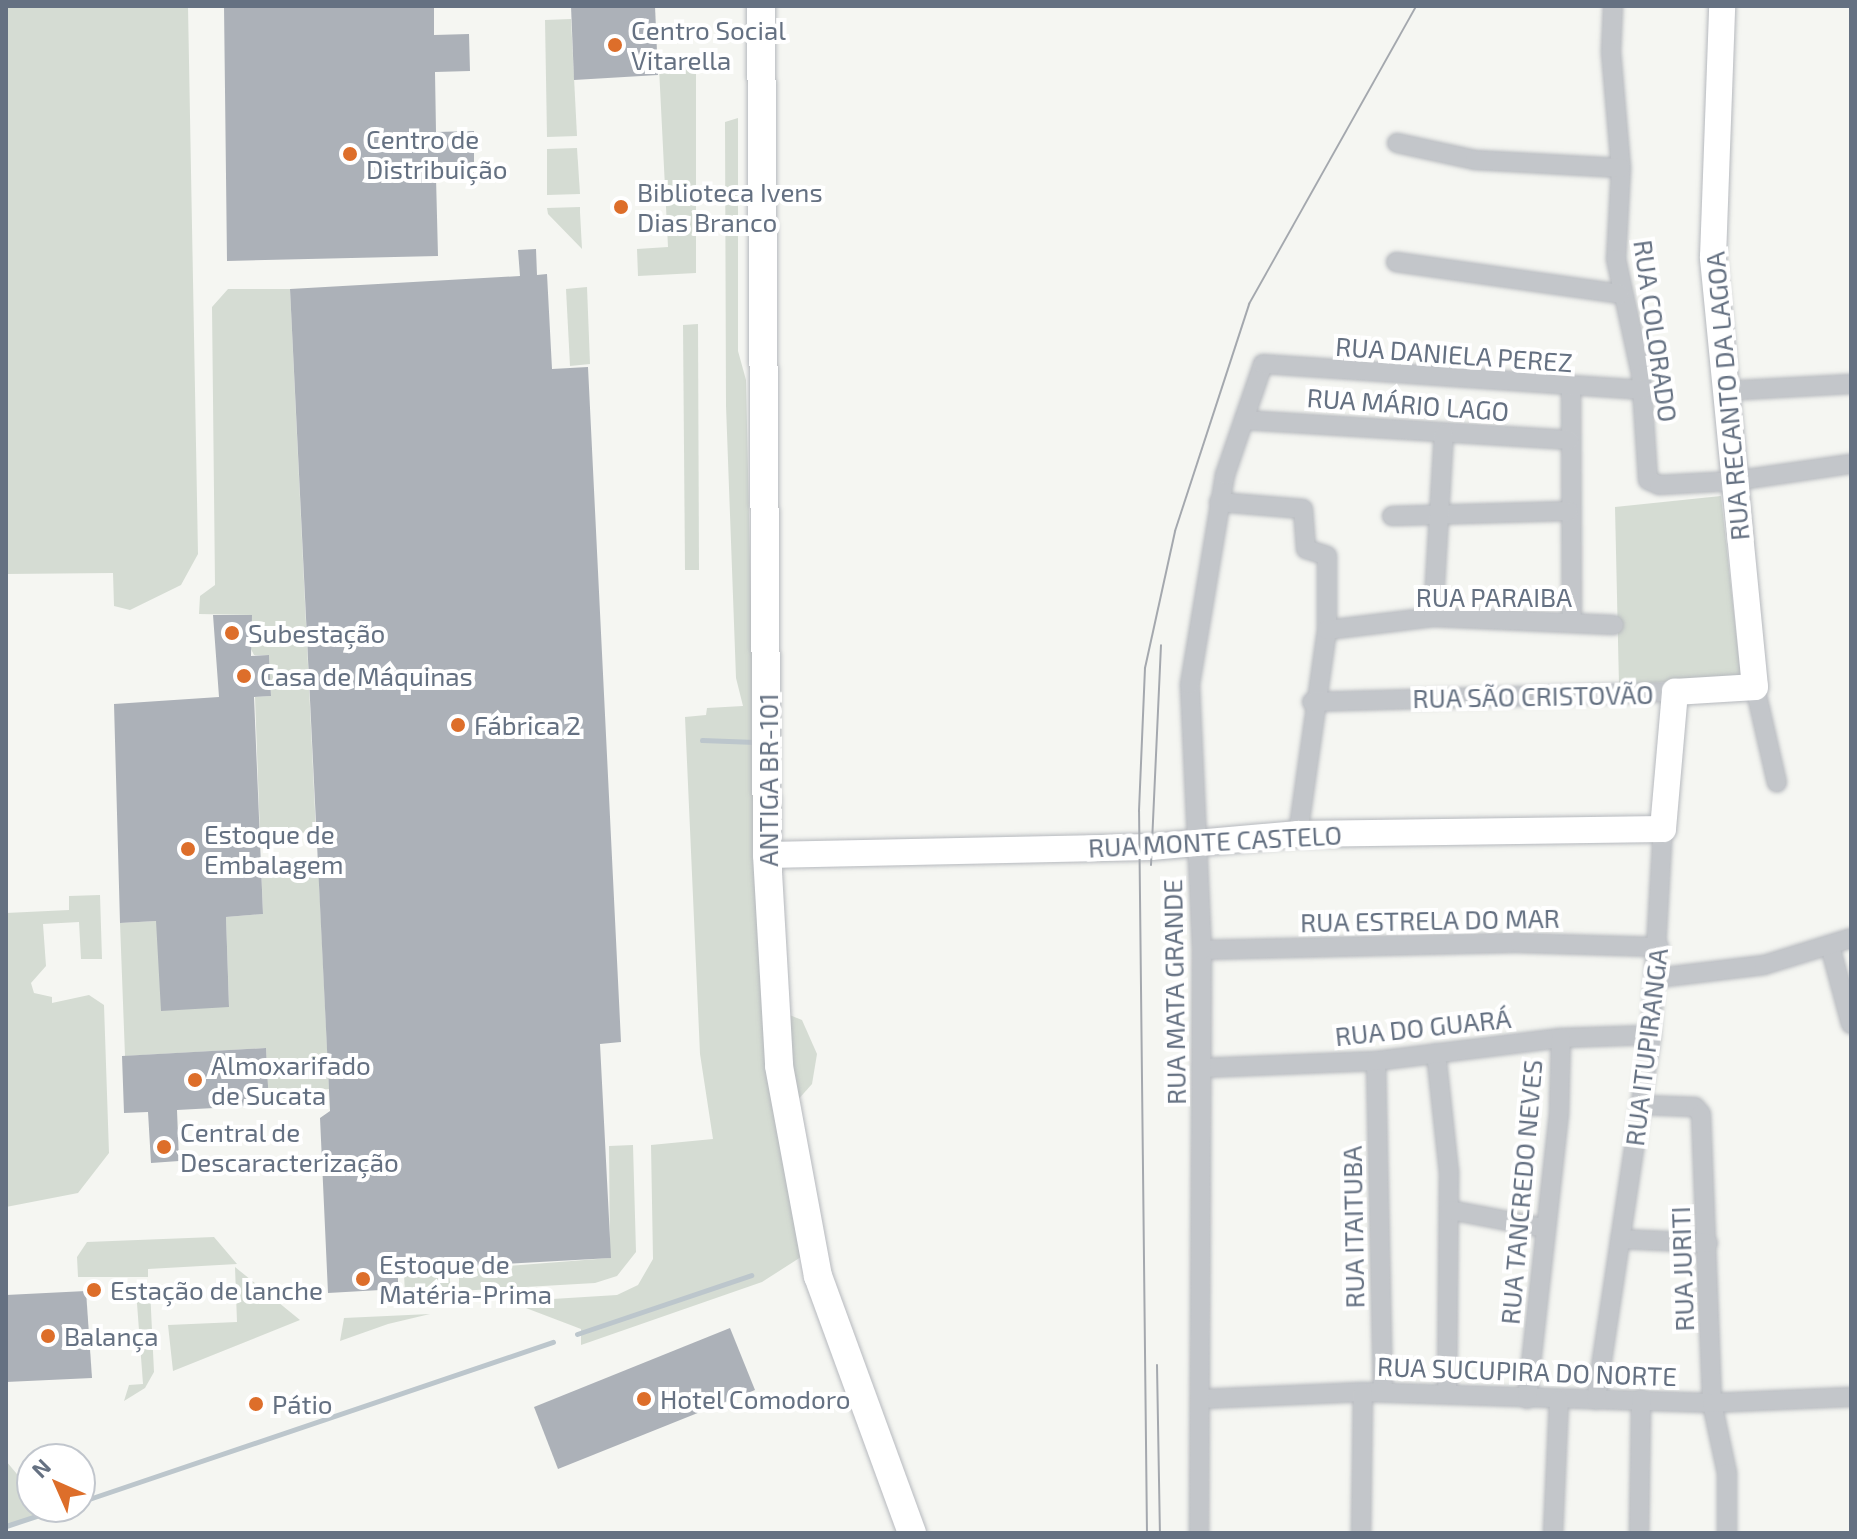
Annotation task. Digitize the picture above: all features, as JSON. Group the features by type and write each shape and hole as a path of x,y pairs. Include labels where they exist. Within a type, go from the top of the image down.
{"main road":[{"name":"ANTIGA BR-101","path":"761,6 767,855 779,1066 803,1208 820,1281 912,1533"}],"street":[{"name":"RUA COLORADO","path":"1613,6 1611,52 1621,168 1620,294 1642,390 1648,480 1659,485 1734,481"},
{"name":"RUA RECANTO DA LAGOA","path":"1722,6 1713,257 1755,687 1777,783"},
{"path":"1397,143 1475,160 1621,168"},
{"path":"1396,262 1620,294"},
{"name":"RUA DANIELA PEREZ","path":"1263,364 1571,389 1642,390"},
{"name":"RUA MATA GRANDE","path":"1199,1533 1202,950 1190,684 1219,502 1263,364"},
{"path":"1724,391 1851,384"},
{"path":"1571,389 1569,511 1572,623"},
{"name":"RUA MÁRIO LAGO","path":"1244,420 1569,440"},
{"path":"1433,617 1444,434"},
{"path":"1734,481 1851,464"},
{"path":"1219,502 1307,511 1306,549 1327,556 1327,630 1312,702 1298,834"},
{"path":"1392,516 1569,511"},
{"name":"RUA PARAIBA","path":"1327,630 1433,617 1614,625"},
{"name":"RUA SÃO CRISTOVÃO","path":"1312,702 1755,687"},
{"name":"RUA ITUPIRANGA","path":"1596,1400 1651,1035 1659,947 1663,829 1675,692"},
{"name":"RUA MONTE CASTELO","path":"767,855 1197,843 1298,834 1663,829"},
{"path":"1657,978 1744,969 1851,938"},
{"name":"RUA ESTRELA DO MAR","path":"1202,950 1520,943 1659,947"},
{"path":"1830,946 1851,1024"},
{"name":"RUA DO GUARÁ","path":"1201,1068 1376,1061 1561,1038 1651,1035"},
{"name":"RUA TANCREDO NEVES","path":"1527,1399 1561,1038"},
{"path":"1436,1053 1450,1210 1447,1393"},
{"name":"RUA ITAITUBA","path":"1376,1061 1383,1392"},
{"name":"RUA JURITI","path":"1641,1105 1700,1111 1708,1243 1712,1403 1727,1473 1727,1533"},
{"path":"1450,1210 1544,1228"},
{"path":"1620,1239 1708,1243"},
{"path":"1361,1533 1363,1392"},
{"name":"RUA SUCUPIRA DO NORTE","path":"1202,1399 1363,1392 1712,1403 1851,1397"},
{"path":"1639,1533 1641,1399"},
{"path":"1553,1533 1559,1400"}],"shaded area":[{"path":"6,6 188,6 198,554 181,585 130,610 114,606 113,573 6,574"},
{"path":"571,19 577,136 547,137 545,20"},
{"path":"696,66 696,273 638,276 637,249 668,247 659,68"},
{"path":"738,118 738,351 746,380 753,697 801,1257 762,1282 581,1345 581,1329 518,1305 520,1301 617,1295 638,1285 653,1259 651,1145 713,1139 700,1054 685,717 706,715 707,708 743,706 736,678 726,406 725,122"},
{"path":"577,148 580,194 547,195 547,149"},
{"path":"580,207 582,249 548,214 547,208"},
{"path":"587,287 590,364 570,366 566,289"},
{"path":"228,289 290,289 316,832 260,835 255,697 271,696 269,655 254,655 251,649 251,615 199,614 200,596 215,585 212,307"},
{"path":"698,324 699,570 685,570 683,325"},
{"path":"1721,496 1741,677 1619,685 1615,507"},
{"path":"318,860 329,1089 317,1090 319,1103 269,1105 266,1048 125,1056 120,923 156,921 229,1006 226,917 263,914 261,863"},
{"path":"100,895 102,959 81,959 79,922 43,924 46,966 31,983 34,993 52,997 52,1003 89,995 104,1005 109,1153 78,1193 6,1207 6,913 69,910 69,896"},
{"path":"787,1014 802,1020 817,1054 812,1084 796,1102"},
{"path":"633,1145 636,1252 617,1276 595,1283 459,1291 459,1270 610,1258 609,1146"},
{"path":"214,1237 237,1264 148,1269 148,1277 78,1277 77,1257 87,1242"},
{"path":"235,1267 300,1320 173,1371 168,1325 237,1322"},
{"path":"449,1271 451,1291 405,1294 404,1274"},
{"path":"150,1289 154,1372 145,1388 124,1401 129,1385 143,1384 136,1290"},
{"path":"430,1314 388,1324 340,1341 344,1318"},
{"path":"6,1461 16,1473 16,1523 6,1526"}],"building":[{"name":"Centro de Distribuição","path":"224,6 434,6 434,35 469,34 470,71 435,72 436,132 474,131 474,176 436,177 438,256 227,261"},
{"name":"Centro Social Vitarella","path":"571,6 655,6 658,75 574,80"},
{"name":"Fábrica 2","path":"536,249 537,275 547,274 552,369 588,367 621,1042 600,1044 611,1258 398,1270 398,1289 328,1293 320,1118 330,1111 290,289 520,276 518,250"},
{"name":"Estoque de Embalagem","path":"213,615 252,615 251,656 269,655 271,696 254,697 263,914 226,917 229,1007 161,1011 156,921 120,923 114,704 219,697"},
{"name":"Almoxarifado de Sucata","path":"266,1048 269,1105 177,1110 179,1161 151,1163 148,1112 124,1113 122,1056"},
{"name":"Balança","path":"86,1291 92,1378 6,1382 6,1295"},
{"name":"Hotel Comodoro","path":"730,1328 755,1390 558,1469 534,1407"}],"waterway":[{"path":"702,740 755,742"},
{"path":"577,1334 751,1275"},
{"path":"96,1497 553,1342"},
{"path":"6,1526 16,1523"}],"tram line":[{"path":"1147,1533 1139,811 1145,668 1175,531 1249,304 1416,6"},
{"path":"1151,865 1161,645"},
{"path":"1157,1365 1160,1533"}],"place":[{"name":"Centro Social Vitarella","path":"615,45"},
{"name":"Centro de Distribuição","path":"350,154"},
{"name":"Biblioteca Ivens Dias Branco","path":"621,207"},
{"name":"Subestação","path":"232,633"},
{"name":"Casa de Máquinas","path":"244,676"},
{"name":"Fábrica 2","path":"458,725"},
{"name":"Estoque de Embalagem","path":"188,849"},
{"name":"Almoxarifado de Sucata","path":"195,1080"},
{"name":"Central de Descaracterização","path":"164,1147"},
{"name":"Estoque de Matéria-Prima","path":"363,1279"},
{"name":"Estação de lanche","path":"94,1290"},
{"name":"Balança","path":"48,1336"},
{"name":"Hotel Comodoro","path":"644,1399"},
{"name":"Pátio","path":"256,1404"}]}
